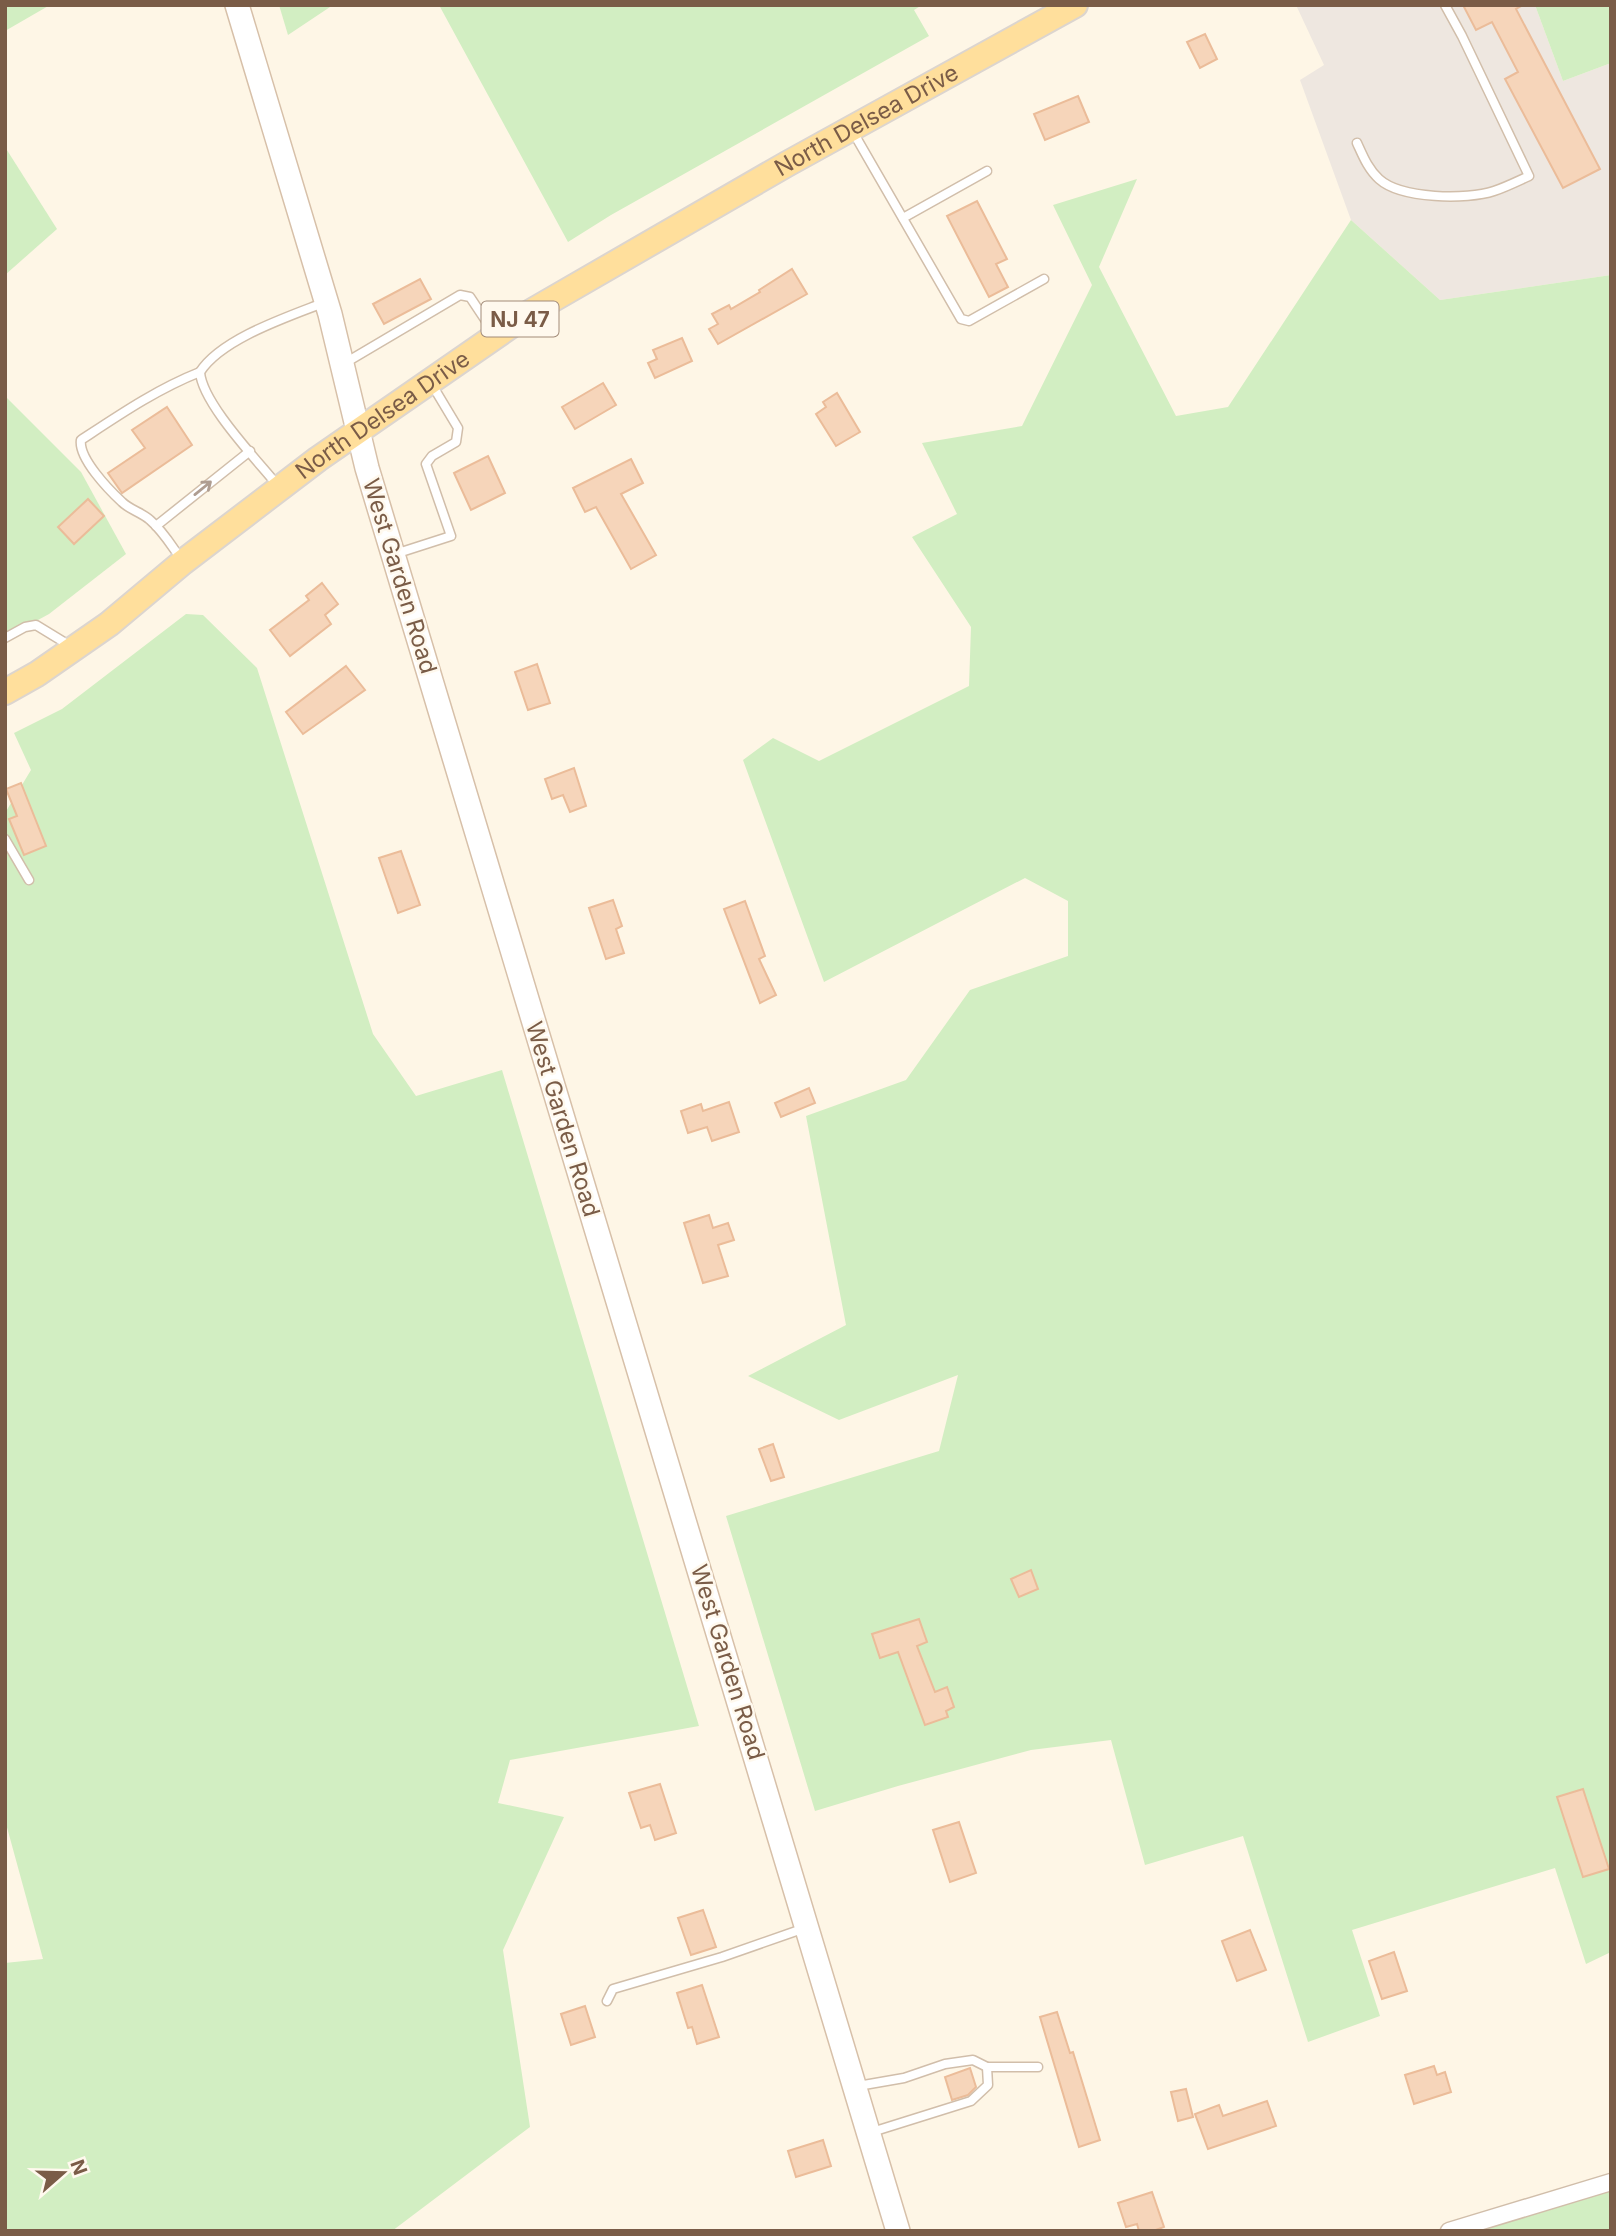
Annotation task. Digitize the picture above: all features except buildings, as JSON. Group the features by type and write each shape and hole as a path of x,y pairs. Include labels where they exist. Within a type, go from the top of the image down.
{"main road":[{"name":"West Garden Road","path":"237,5 326,302 367,468 898,2231"},
{"name":"North Delsea Drive","path":"5,692 74,649 280,488 529,313 631,253 1075,5"}],"street":[{"path":"1449,2231 1611,2182"}],"lane":[{"path":"1357,142 1367,164 1380,180 1395,188 1417,194 1448,196 1492,192 1529,176 1445,5"},
{"path":"852,129 961,319 965,322 1044,279"},
{"path":"903,218 987,172"},
{"path":"343,365 460,295 470,297 496,335"},
{"path":"183,562 156,526 142,513 122,503 105,483 82,454 80,440 173,382 200,372 219,350 280,320 326,302"},
{"path":"200,372 200,383 210,401 280,488"},
{"path":"393,555 451,536 426,464 432,456 456,442 458,428 429,381"},
{"path":"156,526 250,451"},
{"path":"5,638 25,627 36,625 74,649"},
{"path":"5,839 29,880"},
{"path":"607,2001 613,1989 722,1957 808,1927"},
{"path":"855,2086 904,2078 973,2060 987,2067 1038,2067"},
{"path":"869,2133 971,2101 988,2085 987,2067"}],"shaded area":[{"path":"1296,5 1535,5 1563,81 1611,63 1611,275 1440,300 1351,220 1300,80 1324,65"}],"green space":[{"path":"5,5 50,5 5,31"},
{"path":"279,5 333,5 288,35"},
{"path":"439,5 922,5 914,10 929,36 611,215 568,242"},
{"path":"1535,5 1611,5 1611,63 1563,81"},
{"path":"5,147 57,229 5,275"},
{"path":"1137,179 1099,267 1176,416 1228,407 1351,220 1440,300 1611,275 1611,1952 1586,1964 1555,1868 1352,1930 1380,2016 1308,2042 1243,1836 1145,1865 1111,1740 1031,1750 815,1811 726,1516 939,1451 958,1375 839,1420 748,1376 846,1325 806,1116 906,1080 970,990 1068,956 1068,901 1025,878 824,982 743,760 773,738 819,761 969,686 971,627 912,537 957,514 922,443 1022,426 1092,285 1053,205"},
{"path":"5,396 81,472 126,554 49,614 5,638"},
{"path":"186,614 203,615 257,668 373,1034 416,1096 502,1070 699,1726 510,1760 498,1803 564,1817 503,1950 530,2127 392,2231 5,2231 5,1963 43,1959 5,1820 5,813 31,770 14,733 62,709"},
{"path":"1611,2185 1611,2231 1454,2231"}]}
